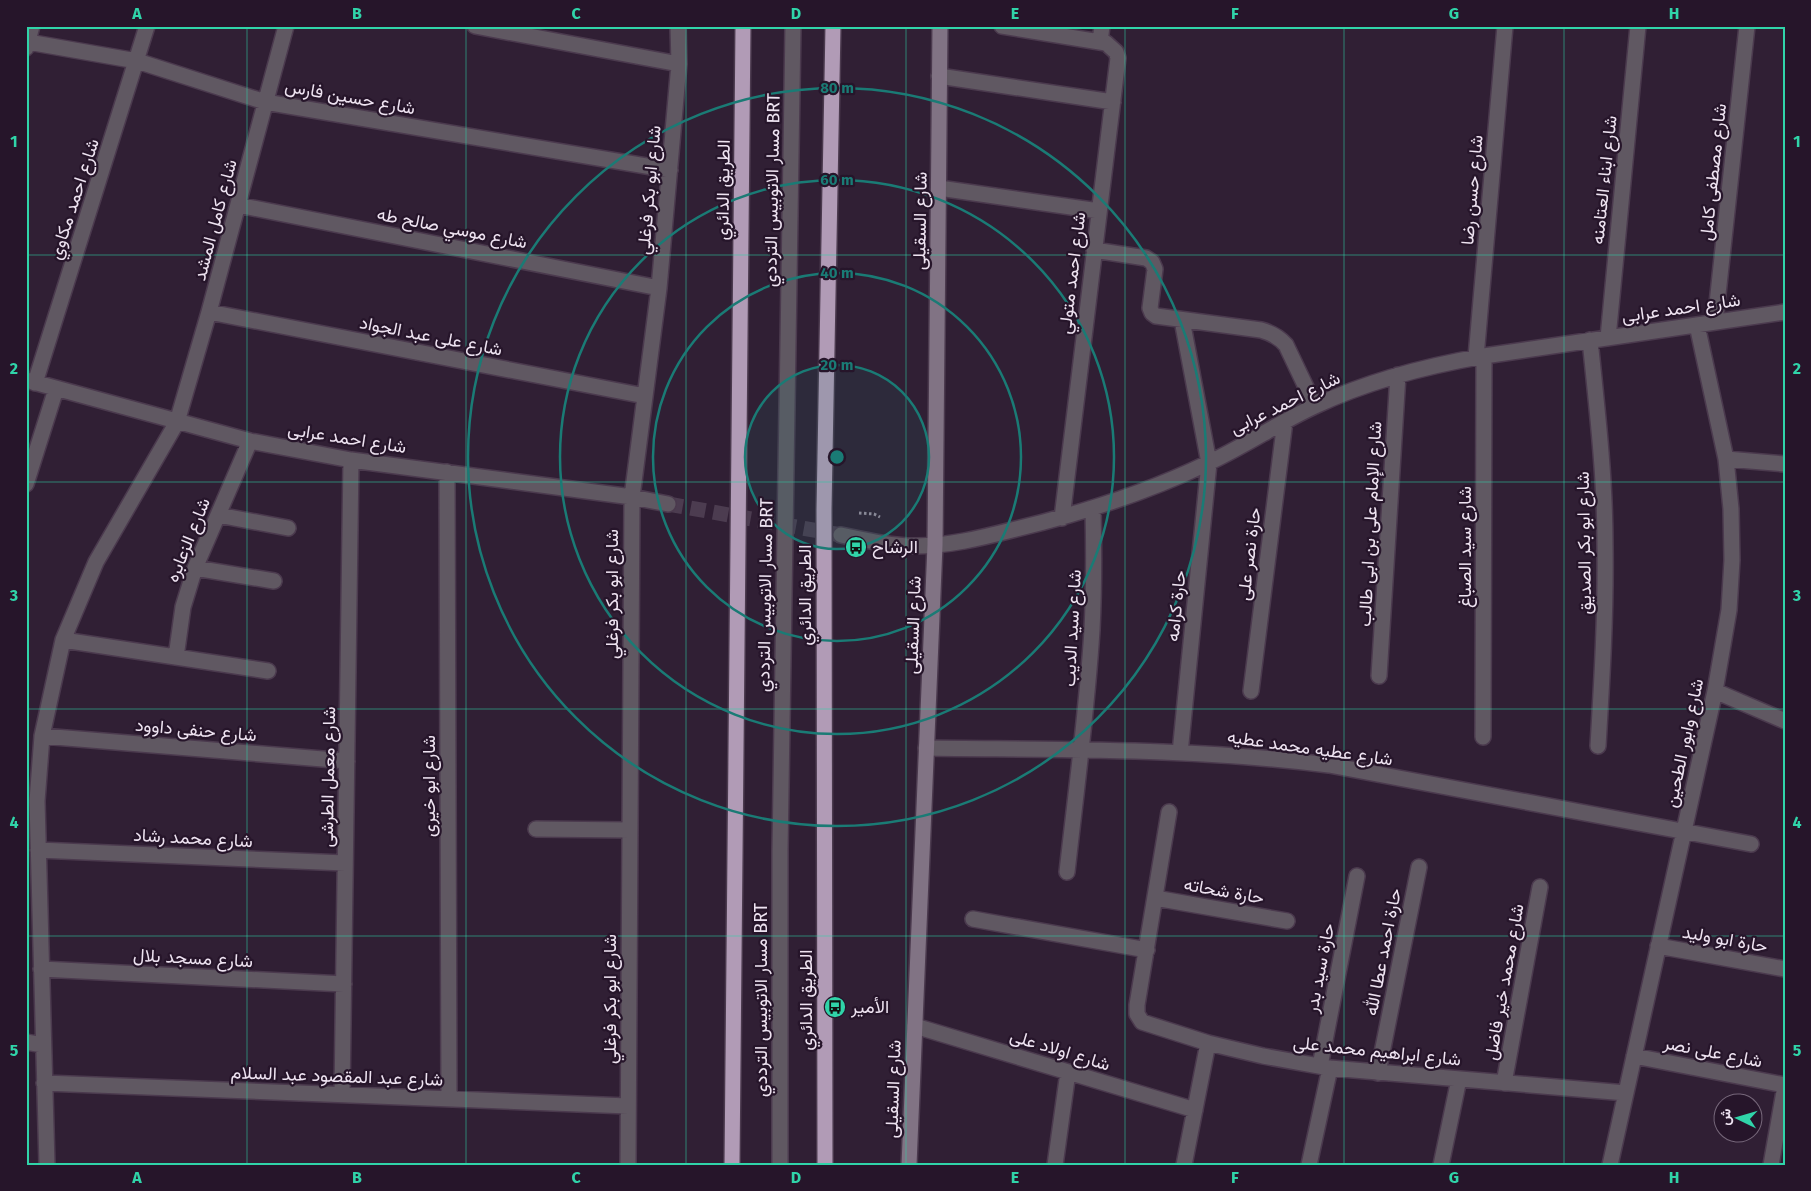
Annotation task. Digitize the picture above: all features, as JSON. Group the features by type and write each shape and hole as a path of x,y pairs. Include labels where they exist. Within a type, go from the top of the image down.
{"highway":[{"name":"الطريق الدائري","path":"732,1165 743,26"},
{"name":"الطريق الدائري","path":"825,1165 824,509 834,26"}],"street":[{"path":"27,45 32,26"},
{"name":"شارع احمد مكاوي","path":"31,382 147,26"},
{"name":"شارع كامل المشد","path":"46,1165 41,969 33,927 38,850 32,800 42,736 63,640 96,562 177,422 210,312 286,26"},
{"path":"475,26 679,64"},
{"name":"شارع ابو بكر فرغلي","path":"628,1165 632,497 659,288 679,64 678,26"},
{"name":"مسار الاتوبيس الترددي BRT","path":"780,1165 780,851 793,26"},
{"name":"شارع السقيلى","path":"909,1165 935,545 940,26"},
{"path":"1002,26 1100,42 1102,26"},
{"name":"شارع حسن رضا","path":"1480,357 1505,26"},
{"name":"شارع ابناء العتامنه","path":"1608,338 1638,26"},
{"name":"شارع مصطفى كامل","path":"1715,322 1747,26"},
{"name":"شارع احمد متولي","path":"1062,518 1118,58 1112,47 1100,42"},
{"name":"شارع حسين فارس","path":"27,45 137,61 265,102 670,170"},
{"path":"939,76 1112,102"},
{"path":"939,188 1099,211"},
{"name":"شارع موسي صالح طه","path":"238,205 659,288"},
{"path":"1094,250 1149,260 1155,269 1150,308 1152,313 1158,317 1261,330 1280,338 1286,345 1315,406"},
{"name":"شارع على عبد الجواد","path":"210,312 646,396"},
{"name":"شارع احمد عرابى","path":"841,535 900,545 935,545 977,538 1062,518 1161,484 1209,463 1315,406 1398,375 1480,357 1785,312"},
{"name":"حارة كرامه","path":"1180,753 1209,463 1182,320"},
{"name":"شارع وابور الطحين","path":"1610,1165 1715,691 1729,610 1732,560 1731,509 1726,460 1697,325"},
{"name":"شارع ابو بكر الصديق","path":"1590,340 1598,417 1605,543 1602,678 1598,746"},
{"name":"شارع سيد الصباغ","path":"1480,357 1483,737"},
{"name":"شارع الإمام على بن ابى طالب","path":"1379,676 1398,375"},
{"name":"شارع احمد عرابى","path":"31,382 250,441 351,460 632,497 668,504"},
{"path":"26,484 56,389"},
{"name":"حارة نصر على","path":"1251,691 1285,421"},
{"name":"شارع الزعابره","path":"176,657 183,607 195,568 250,441"},
{"name":"شارع معمل الطرشى","path":"342,1095 351,460"},
{"path":"1726,460 1785,464"},
{"name":"شارع ابو خيرى","path":"447,472 449,1099"},
{"name":"شارع سيد الديب","path":"1067,872 1092,630 1094,508"},
{"path":"218,515 288,528"},
{"path":"195,568 274,581"},
{"path":"63,640 268,671"},
{"path":"1715,691 1785,721"},
{"name":"شارع حنفى داوود","path":"42,736 347,762"},
{"name":"شارع عطيه محمد عطيه","path":"926,748 1229,754 1328,765 1751,844"},
{"path":"973,919 1147,950 1169,812"},
{"path":"536,829 630,830"},
{"name":"شارع محمد رشاد","path":"38,850 346,864"},
{"name":"حارة احمد عطا الله","path":"1378,1073 1419,867"},
{"name":"حارة سيد بدر","path":"1309,1165 1357,876"},
{"name":"شارع محمد خير فاضل","path":"1504,1083 1540,887"},
{"name":"حارة شحاته","path":"1155,898 1287,921"},
{"name":"حارة ابو وليد","path":"1658,946 1785,969"},
{"name":"شارع ابراهيم محمد على","path":"1147,950 1137,1009 1139,1018 1146,1024 1208,1043 1263,1056 1325,1067 1626,1093"},
{"name":"شارع مسجد بلال","path":"41,969 344,984"},
{"name":"شارع اولاد على","path":"915,1026 1195,1110"},
{"path":"26,1042 43,1045"},
{"path":"1184,1165 1208,1043"},
{"name":"شارع على نصر","path":"1634,1056 1785,1085"},
{"path":"1055,1165 1068,1072"},
{"path":"1441,1165 1459,1079"},
{"name":"شارع عبد المقصود عبد السلام","path":"44,1083 628,1106"},
{"path":"1771,1165 1785,1085"}],"tunnel":[{"path":"668,504 841,535"}],"place":[{"name":"الرشاح","path":"856,547"},
{"name":"الأمير","path":"835,1007"}]}
